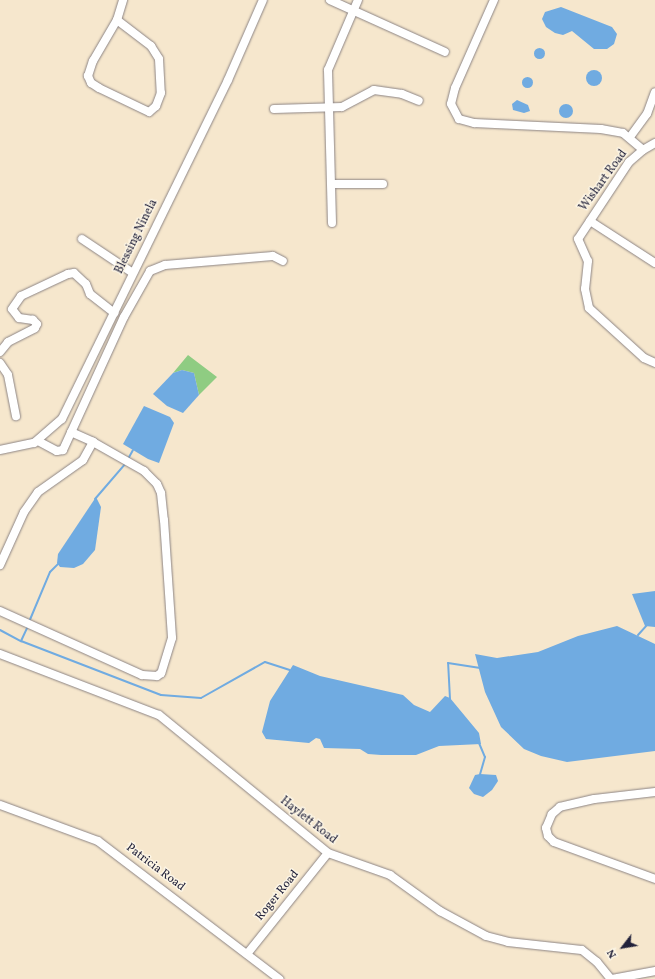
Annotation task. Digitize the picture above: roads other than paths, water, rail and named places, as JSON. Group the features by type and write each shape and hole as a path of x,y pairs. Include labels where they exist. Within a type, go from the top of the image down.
{"street":[{"path":"117,20 151,46 159,59 161,92 156,106 149,112 99,88 91,83 88,76 93,61 117,20 123,0"},
{"name":"Blessing Ninela","path":"0,450 28,446 38,441 62,419 132,273 228,80 263,0"},
{"path":"330,0 445,52"},
{"path":"332,223 328,70 358,0"},
{"path":"494,0 455,88 451,104 459,119 474,123 601,129 630,137 643,150"},
{"path":"274,110 342,107 374,90 402,94 419,101"},
{"path":"630,137 647,114 655,92"},
{"name":"Wishart Road","path":"655,143 643,150 629,162 578,239 588,262 585,289 589,308 644,358 655,363"},
{"path":"332,184 383,184"},
{"path":"590,221 655,263"},
{"path":"82,239 132,273"},
{"path":"38,441 60,452 66,445 124,317 150,271 165,265 273,256 283,261"},
{"path":"0,352 8,342 35,328 37,324 33,320 19,318 12,309 21,296 68,274 74,273 86,284 90,294 114,313"},
{"path":"0,362 8,375 16,416"},
{"path":"0,611 142,675 157,676 161,673 172,638 161,493 150,476 93,442 71,432"},
{"path":"0,565 24,512 38,492 83,460 93,442"},
{"name":"Haylett Road","path":"0,654 148,709 164,718 328,853 390,875 440,911 486,936 508,942 582,950 597,962 611,979"},
{"path":"655,792 594,799 560,807 552,814 546,828 548,836 554,842 655,878"},
{"name":"Patricia Road","path":"0,805 98,841 279,979"},
{"name":"Roger Road","path":"247,954 328,853"},
{"path":"611,979 655,971"}],"water":[{"path":"561,7 612,27 617,34 614,44 607,49 594,49 572,31 563,35 555,33 546,27 542,19 545,12"},
{"path":"537,48 541,48 543,49 543,57 537,58 534,55 534,51"},
{"path":"594,70 600,72 602,78 600,84 594,86 588,84 586,78 588,72"},
{"path":"525,77 529,77 531,78 531,86 525,87 522,84 522,80"},
{"path":"517,100 528,105 530,111 524,113 513,110 512,104"},
{"path":"566,104 571,106 573,111 571,116 566,118 561,116 559,111 561,106"},
{"path":"182,370 194,373 199,395 183,413 167,406 153,394 173,373"},
{"path":"144,406 170,417 174,423 159,463 148,459 123,444"},
{"path":"96,497 101,507 95,550 83,564 74,568 60,567 57,563 58,554"},
{"path":"655,591 655,627 645,626 632,594"},
{"path":"617,626 655,644 655,751 567,762 541,756 524,749 501,727 485,692 475,654 497,658 538,652 578,636"},
{"path":"293,665 320,676 403,695 414,705 430,712 445,696 450,698 479,733 481,744 439,746 416,755 381,755 368,754 360,749 324,748 320,739 316,738 309,743 266,739 262,732 270,701"},
{"path":"475,775 496,775 498,781 492,790 483,797 474,794 469,788"}],"waterway":[{"path":"128,459 133,450"},
{"path":"95,499 126,463"},
{"path":"29,622 50,572 60,562"},
{"path":"638,635 647,625"},
{"path":"21,641 28,626"},
{"path":"0,630 21,641 161,695 201,698 265,662 290,670"},
{"path":"450,699 448,663 479,668"},
{"path":"479,743 485,757 480,774"}]}
